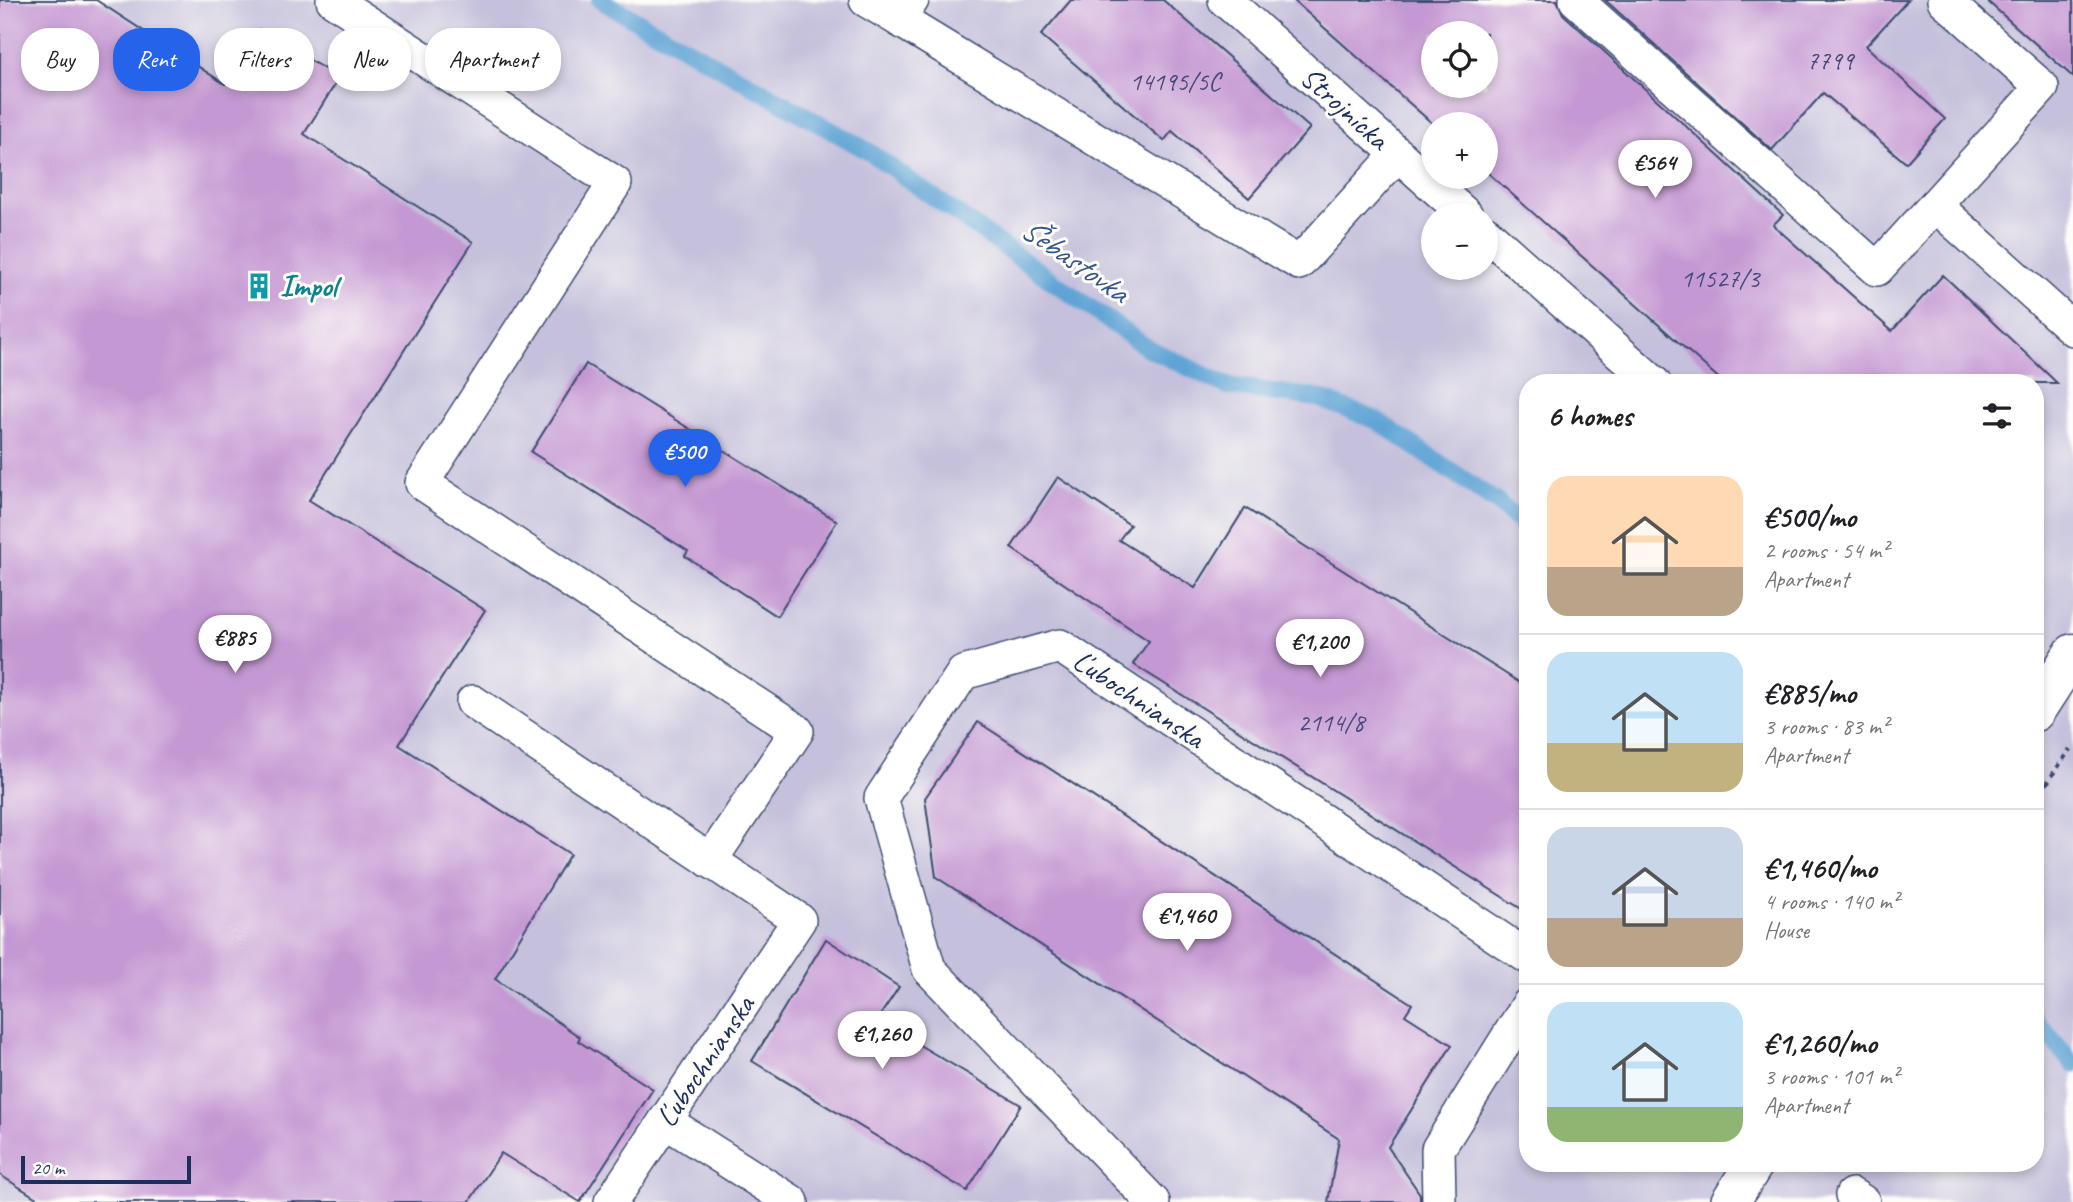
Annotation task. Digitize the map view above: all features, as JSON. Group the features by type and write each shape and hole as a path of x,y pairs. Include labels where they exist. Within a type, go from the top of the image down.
{"street":[{"path":"2044,698 2073,653"},
{"path":"1730,1202 1749,1172"}],"lane":[{"path":"333,0 615,183 422,484 797,730 710,861 473,702"},
{"path":"866,0 905,9 1299,263 1398,154"},
{"name":"Strojnícka","path":"1225,0 1453,203"},
{"path":"1576,0 1877,269 2042,87 1944,0"},
{"path":"1935,205 2073,330"},
{"path":"1498,244 1644,374"},
{"name":"Ľubochnianska","path":"1153,1202 929,968 881,798 963,673 1060,646 1519,951"},
{"name":"Ľubochnianska","path":"611,1202 799,920 710,861"},
{"path":"1440,1202 1438,1149 1519,1019"},
{"path":"665,1121 792,1202"}],"path":[{"path":"2044,788 2073,745"}],"shaded area":[{"path":"0,0 2073,0 2073,1202 0,1202"}],"building":[{"path":"0,0 96,0 139,28 113,28 113,91 200,91 200,68 214,77 214,91 314,91 314,63 328,71 328,91 331,91 304,134 473,242 309,500 485,610 399,745 570,854 495,979 580,1037 578,1041 653,1089 580,1202 501,1153 469,1202 43,1202 0,1175"},
{"path":"1071,0 1163,0 1310,128 1249,198 1172,131 1164,141 1041,35"},
{"path":"1293,0 1557,0 1563,14 1783,215 1773,225 1892,331 1943,275 2057,383 2044,383 2044,374 1714,374 1498,182 1498,112 1421,113"},
{"path":"1605,0 1908,0 1866,46 1945,119 1906,163 1823,93 1772,150"},
{"path":"1986,0 2073,0 2073,77"},
{"path":"586,364 837,521 777,616 685,556 688,551 531,452"},
{"path":"1058,477 1130,525 1119,540 1195,588 1245,508 1519,682 1519,907 1133,664 1149,641 1011,548"},
{"path":"978,722 1412,1004 1405,1015 1452,1045 1388,1147 1420,1194 1420,1202 1328,1202 1339,1139 936,877 925,798"},
{"path":"826,939 899,987 877,1020 1021,1105 967,1191 752,1061"}],"waterway":[{"name":"Šebastovka","path":"600,0 868,151 1146,347 1227,386 1318,398 1376,420 1498,503 1519,521"},
{"name":"Šebastovka","path":"2044,1030 2073,1064"}],"place":[{"name":"Impol","path":"259,286"}]}
